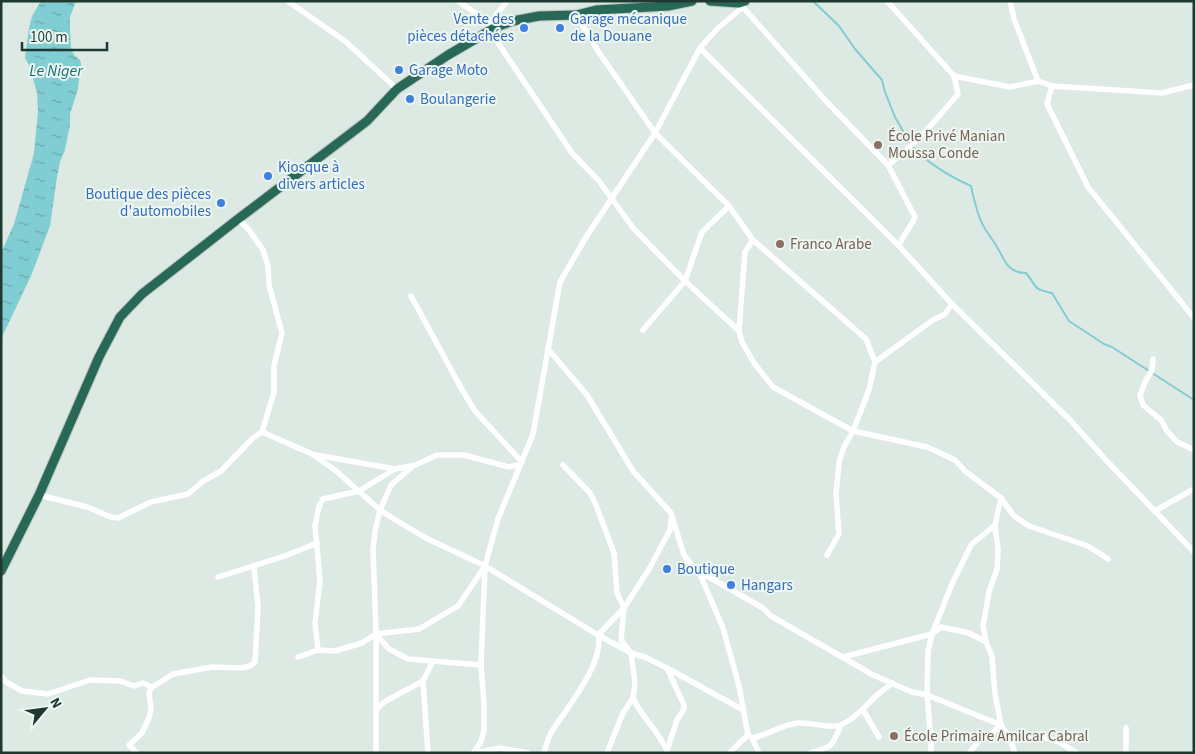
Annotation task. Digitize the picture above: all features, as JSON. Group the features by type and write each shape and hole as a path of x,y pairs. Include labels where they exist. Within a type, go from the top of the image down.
{"highway":[{"path":"1,571 38,495 99,357 120,317 142,294 367,121 397,89 490,27 531,17 576,15 596,10 668,6 692,1"},
{"path":"710,1 741,3"}],"street":[{"path":"290,1 345,41 397,89"},
{"path":"458,1 490,27 572,153 599,181 634,229 685,281 739,331"},
{"path":"490,27 507,1"},
{"path":"887,1 954,76 958,94 919,139 888,165"},
{"path":"1010,1 1014,19 1038,81"},
{"path":"474,753 481,742 484,730 481,665 486,566 498,519 533,434 560,282 586,238 655,133 700,48 741,3 825,100 888,165 915,216 911,227 903,235 899,246"},
{"path":"576,15 598,51 655,133 729,206 753,240 866,339 875,362 869,390 839,462 836,494 840,534 827,555"},
{"path":"700,48 899,246 952,304 1071,421 1194,552"},
{"path":"954,76 1010,87 1038,81 1052,86 1162,93 1194,85"},
{"path":"1052,86 1047,104 1088,187 1194,318"},
{"path":"643,330 685,281 702,232 729,206"},
{"path":"38,495 87,507 118,518 151,502 188,494 202,482 221,471 253,438 262,432 274,392 274,366 282,332 269,285 268,266 262,250 249,230 238,219"},
{"path":"753,240 745,252 739,331 742,342 754,363 773,387 853,431 927,447 954,460 1000,498 1014,516 1028,526 1088,546 1108,559"},
{"path":"411,296 475,411 522,463"},
{"path":"875,362 933,320 946,314 952,304"},
{"path":"549,350 587,396 633,471 671,513 684,555 699,572 723,628 750,736 759,753"},
{"path":"1153,359 1152,370 1140,395 1143,405 1161,420 1167,431 1177,442 1194,450"},
{"path":"262,432 312,454 335,470 380,510 426,538 486,566 598,635 631,653 645,657 667,668 743,710"},
{"path":"312,454 395,469 413,466 437,455 464,455 509,467 522,463"},
{"path":"563,465 590,493 614,553 617,593 624,608 621,640 631,653 635,683 633,698 623,713 607,753"},
{"path":"376,753 376,634 373,550 375,531 380,510 391,485 413,466"},
{"path":"318,650 315,622 320,581 314,526 319,506 323,499 359,491 395,469"},
{"path":"1155,511 1194,489"},
{"path":"1000,498 995,525 998,550 997,569 989,592 982,626 992,656 995,694 1001,725 1010,739 1015,753"},
{"path":"598,635 624,608 649,569 670,530 671,513"},
{"path":"931,753 927,695 928,651 932,634 952,584 971,545 995,525"},
{"path":"218,578 317,543"},
{"path":"137,753 129,745 142,734 149,718 151,710 149,692 152,687 173,674 185,671 212,667 242,668 250,666 255,662 258,607 254,566"},
{"path":"298,658 318,650 335,651 362,643 376,634 419,629 458,606 486,566"},
{"path":"699,572 763,608 771,616 873,675 912,692 927,695 1001,725"},
{"path":"843,657 932,634 941,627 969,633 986,642"},
{"path":"376,634 389,649 408,659 481,665"},
{"path":"544,753 552,732 582,688 593,665 600,644 598,635"},
{"path":"428,753 423,681 433,661"},
{"path":"667,668 684,705 684,710 678,720 667,751"},
{"path":"1,676 6,682 22,692 48,694 90,680 120,680 134,686 143,682 152,687"},
{"path":"377,708 384,702 423,681"},
{"path":"728,753 750,736 761,736 785,726 801,723 817,726 841,725 863,710 892,683"},
{"path":"633,698 636,706 661,738 667,751"},
{"path":"863,710 879,737"},
{"path":"810,753 825,749 834,744 841,725"},
{"path":"969,753 984,735 989,736 1001,725"},
{"path":"1126,728 1126,753"},
{"path":"1010,739 1047,738 1059,742 1077,753"},
{"path":"474,753 499,748 529,753"}],"water":[{"name":"Le Niger","path":"41,1 76,1 70,17 71,48 81,64 78,89 70,114 70,125 65,150 57,177 50,226 31,276 1,339 1,253 14,224 34,153 38,111 37,93 30,67 25,58 32,16"}],"waterway":[{"path":"813,1 839,26 855,49 882,80 895,117 910,143"},
{"path":"913,147 940,169 971,186 982,222 1007,265 1015,271 1026,273 1038,289 1052,293 1069,321 1194,400"}],"place":[{"name":"Vente des pièces détachées","path":"524,28"},
{"name":"Garage mécanique de la Douane","path":"560,28"},
{"name":"Garage Moto","path":"399,70"},
{"name":"Boulangerie","path":"410,99"},
{"name":"École Privé Manian Moussa Conde","path":"878,145"},
{"name":"Kiosque à divers articles","path":"268,176"},
{"name":"Boutique des pièces d'automobiles","path":"221,203"},
{"name":"Franco Arabe","path":"780,244"},
{"name":"Boutique","path":"667,569"},
{"name":"Hangars","path":"731,585"},
{"name":"École Primaire Amilcar Cabral","path":"894,736"}]}
